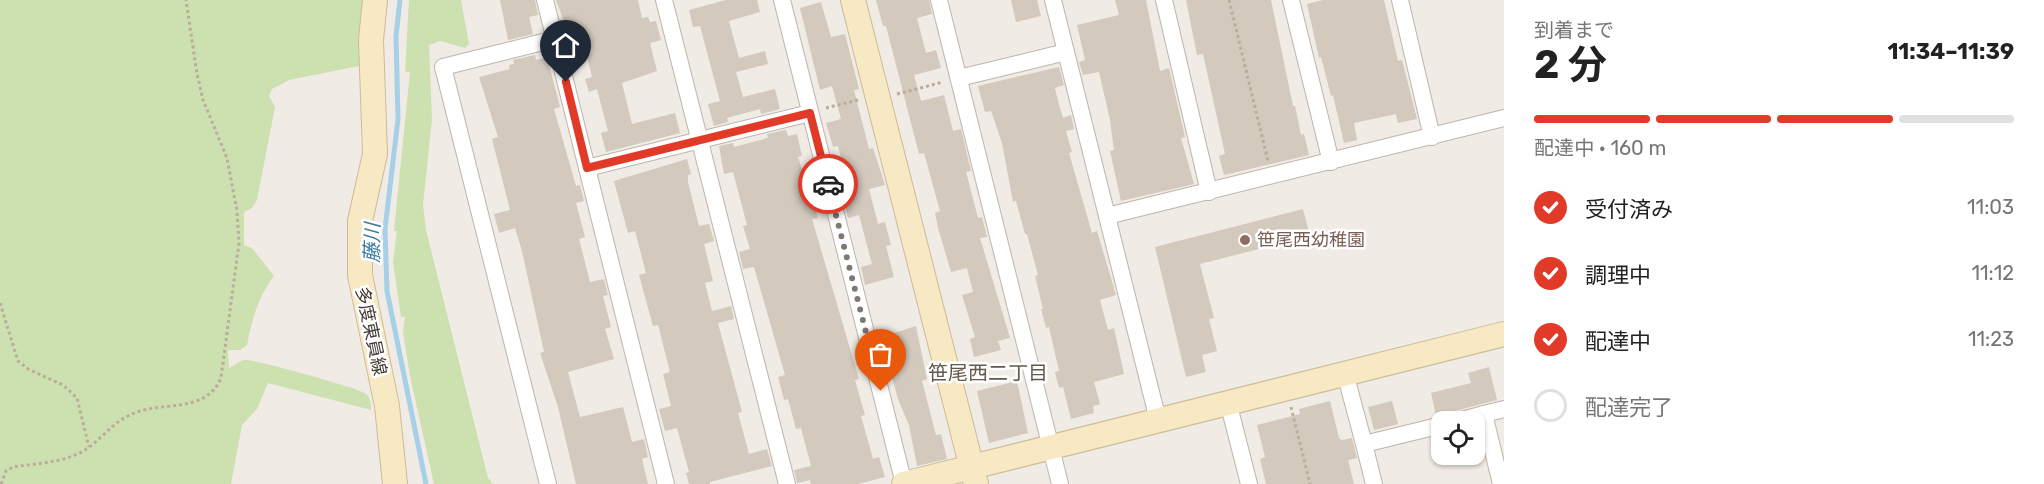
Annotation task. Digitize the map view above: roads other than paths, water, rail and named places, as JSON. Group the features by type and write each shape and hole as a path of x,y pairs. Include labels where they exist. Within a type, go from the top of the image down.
{"street":[{"name":"多度東員線","path":"375,0 371,40 375,154 360,221 360,274 387,406 395,484"},
{"path":"545,0 666,484"},
{"path":"664,0 787,484"},
{"path":"782,0 904,484 974,476 1050,447 1504,334"},
{"path":"853,0 974,476"},
{"path":"939,0 1060,484"},
{"path":"1053,0 1158,420"},
{"path":"1164,0 1209,192"},
{"path":"1291,0 1330,162"},
{"path":"1400,0 1432,137"},
{"path":"548,484 443,67 555,39"},
{"path":"959,78 1066,52"},
{"path":"587,168 810,113"},
{"path":"1107,216 1504,118"},
{"path":"1346,373 1374,484"},
{"path":"1228,402 1250,484"},
{"path":"1485,414 1504,409"},
{"path":"1485,418 1501,484"},
{"path":"1364,444 1431,428"}],"waterway":[{"name":"藤川","path":"400,0 396,36 398,119 385,229 387,291 426,484"}],"place":[{"name":"笹尾西幼稚園","path":"1245,240"}],"district":[{"name":"笹尾西二丁目","path":"988,373"}]}
